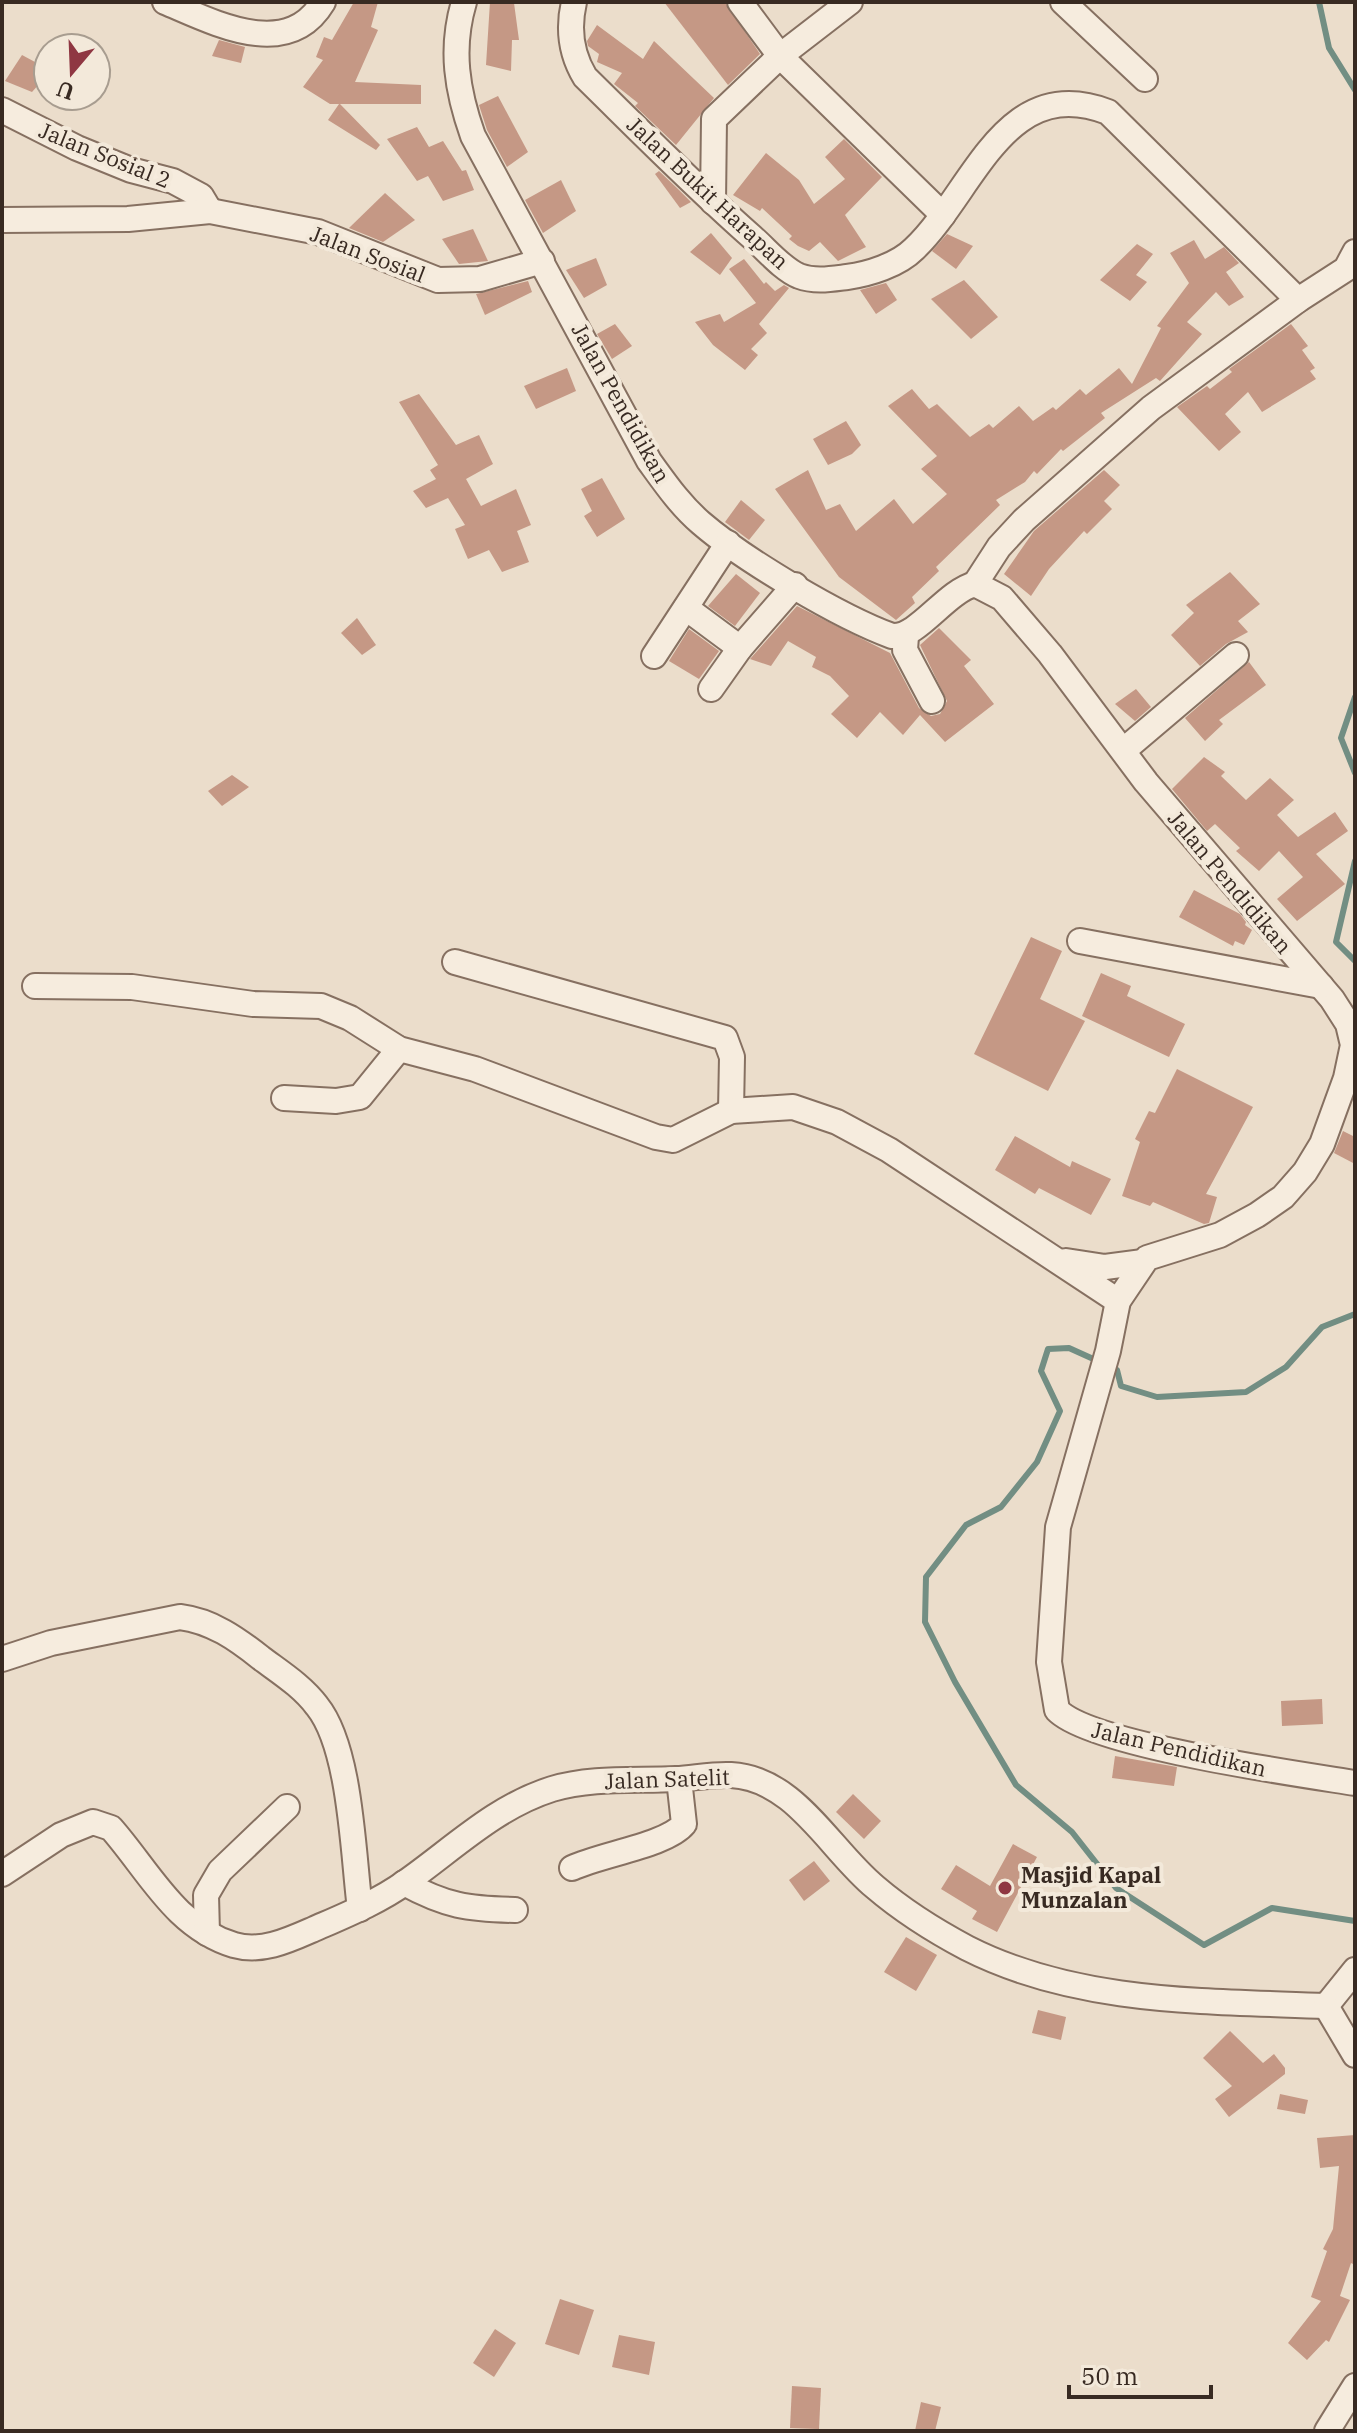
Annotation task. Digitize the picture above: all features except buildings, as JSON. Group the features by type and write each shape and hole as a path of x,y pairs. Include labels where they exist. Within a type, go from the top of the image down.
{"street":[{"path":"165,2 250,34 273,34 292,29 317,12 323,2"},
{"name":"Jalan Pendidikan","path":"464,2 457,26 455,68 461,102 487,165 649,461 676,498 700,523 728,543 795,585 888,635 906,636"},
{"name":"Jalan Bukit Harapan","path":"574,2 571,27 573,50 585,77 713,202 795,274 810,280 857,276 899,260 913,251 1005,131 1022,116 1060,102 1087,104 1108,112 1298,300"},
{"path":"740,2 780,56 943,215"},
{"path":"713,202 714,119 780,56 850,2"},
{"path":"1063,2 1145,79"},
{"name":"Jalan Sosial 2","path":"2,110 77,148 131,170 173,181 208,207"},
{"name":"Jalan Sosial","path":"2,220 128,219 208,207 318,232 438,280 480,279 542,261"},
{"path":"932,701 905,650 906,636 958,589 975,584 999,547 1024,520 1151,408 1298,300 1352,267"},
{"path":"654,656 728,543"},
{"name":"Jalan Pendidikan","path":"975,584 1002,598 1050,654 1124,750 1316,984 1341,1010 1353,1045 1332,1118 1311,1163 1283,1197 1220,1235 1147,1258 1118,1301 1100,1382 1058,1527 1049,1662 1057,1710 1077,1726 1192,1754 1355,1783"},
{"path":"711,689 740,648 795,585"},
{"path":"686,608 740,648"},
{"path":"1124,750 1236,655"},
{"path":"1080,941 1316,984 1355,1003"},
{"path":"455,962 725,1038 732,1057 731,1111"},
{"path":"35,986 132,987 253,1004 321,1006 350,1018 399,1049 475,1069 656,1137 673,1140 731,1111 793,1107 837,1122 889,1150 1118,1301"},
{"path":"284,1098 336,1101 360,1097 399,1049"},
{"path":"1060,1260 1105,1267 1143,1262"},
{"path":"2,1659 51,1643 180,1617 198,1619 227,1633 299,1687 330,1725 337,1741 344,1782 360,1909"},
{"name":"Jalan Satelit","path":"2,1874 61,1835 93,1822 111,1828 184,1919 234,1945 274,1945 360,1909 404,1883 474,1830 519,1803 553,1789 596,1782 730,1775 757,1779 775,1789 793,1802 872,1885 912,1916 1001,1964 1038,1976 1143,1998 1326,2006"},
{"path":"572,1868 598,1856 672,1836 684,1824 679,1779"},
{"path":"207,1933 206,1895 220,1871 287,1807"},
{"path":"404,1883 442,1903 471,1910 515,1910"},
{"path":"1355,1970 1326,2006 1355,2055"},
{"path":"1327,2431 1355,2386"}],"waterway":[{"path":"1319,2 1329,48 1355,90"},
{"path":"1355,697 1341,738 1355,773"},
{"path":"1355,861 1336,942 1355,961"},
{"path":"1110,1366 1117,1370 1121,1386 1157,1397 1246,1392 1286,1367 1322,1327 1355,1314"},
{"path":"1100,1362 1069,1348 1048,1349 1041,1371 1060,1411 1037,1462 1001,1507 966,1525 926,1577 925,1622 955,1682 1016,1785 1072,1832 1116,1888 1204,1945 1272,1908 1355,1921"}],"place":[{"name":"Masjid Kapal Munzalan","path":"1005,1888"}]}
